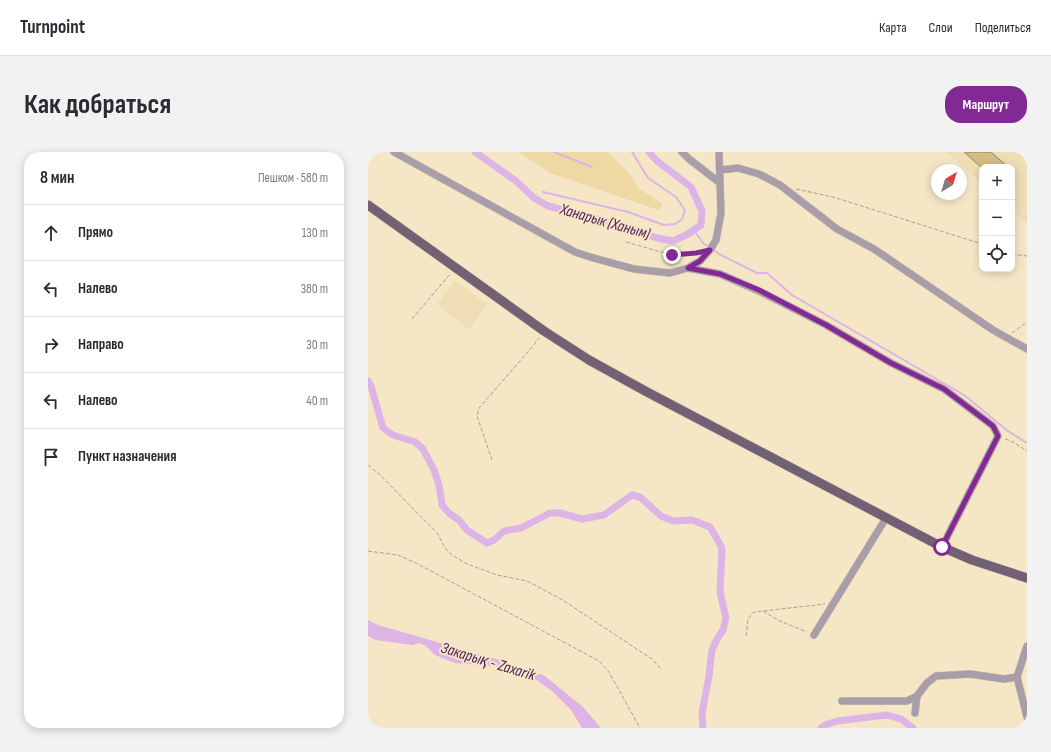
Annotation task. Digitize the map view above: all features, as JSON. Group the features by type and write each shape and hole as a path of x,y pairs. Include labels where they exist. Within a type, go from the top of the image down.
{"main road":[{"path":"368,205 544,331 589,360 942,547 972,560 1027,578"}],"street":[{"path":"394,152 575,252 634,269 670,274 688,268 700,261 710,250 716,240 722,213 719,152"},
{"path":"682,152 688,159 720,183"},
{"path":"720,170 738,168 759,174 780,185 837,228 874,249 993,330 1027,349"},
{"path":"688,268 720,274 759,290 826,325 891,363 944,389 993,426 998,436 942,547"},
{"path":"814,635 886,518"},
{"path":"1027,646 1016,677 1027,717"},
{"path":"842,701 907,701 917,696 927,683 936,676 970,674 1004,679 1016,677"},
{"path":"915,713 917,696"}],"path":[{"path":"795,188 833,197 979,243"},
{"path":"626,242 672,255 710,250"},
{"path":"1015,254 1027,256"},
{"path":"412,319 455,268"},
{"path":"1006,337 1027,322"},
{"path":"492,460 477,416 479,408 533,346 544,331"},
{"path":"998,436 1027,451"},
{"path":"368,465 379,474 437,533 445,548 452,555 467,564 497,576 527,581 561,599 652,659 661,669"},
{"path":"368,551 398,555 418,564 599,661 609,672 640,728"},
{"path":"746,636 748,619 754,612 833,603"},
{"path":"763,611 780,621 814,635"}],"shaded area":[{"path":"518,152 608,152 628,172 638,188 663,204 658,210 550,173"},
{"path":"946,152 1027,152 1027,223 1015,213 1015,164 979,164 979,180 967,170 967,164 960,164"},
{"path":"455,281 487,304 469,330 437,304"}],"water":[{"name":"Закарық - Zaxarik","path":"368,620 378,625 503,661 545,676 583,707 601,728 582,728 571,710 553,692 537,680 502,667 455,663 435,655 426,646 419,643 412,645 376,640 368,636"}],"building":[{"path":"964,152 991,152 1005,164 979,164 979,165"}],"waterway":[{"name":"Ханарык (Ханым)","path":"475,152 516,181 534,198 548,206 627,227 657,238 673,241 688,234 701,225 702,211 691,187 657,161 649,152"},
{"path":"554,152 592,167"},
{"path":"543,192 628,212 664,225 675,224 682,219 685,210 676,197 648,178 632,152"},
{"path":"694,230 703,243 709,247"},
{"path":"713,249 719,254 757,273 767,273 792,295 964,395 1008,431 1027,443"},
{"name":"Ханарык (Ханым)","path":"368,381 371,386 383,428 393,435 415,442 423,449 434,470 439,485 442,505 450,514 459,520 467,530 487,543 494,540 504,531 521,528 550,513 560,513 582,519 604,515 632,495 640,497 661,516 673,521 692,520 710,527 722,548 720,592 726,618 723,630 712,650 702,713 703,728"},
{"name":"Ханарык (Ханым)","path":"821,728 837,721 887,715 901,719 913,728"}],"route":[{"path":"672,255 710,250 700,261 688,268 720,274 759,290 826,325 891,363 944,389 993,426 998,436 942,547"}]}
